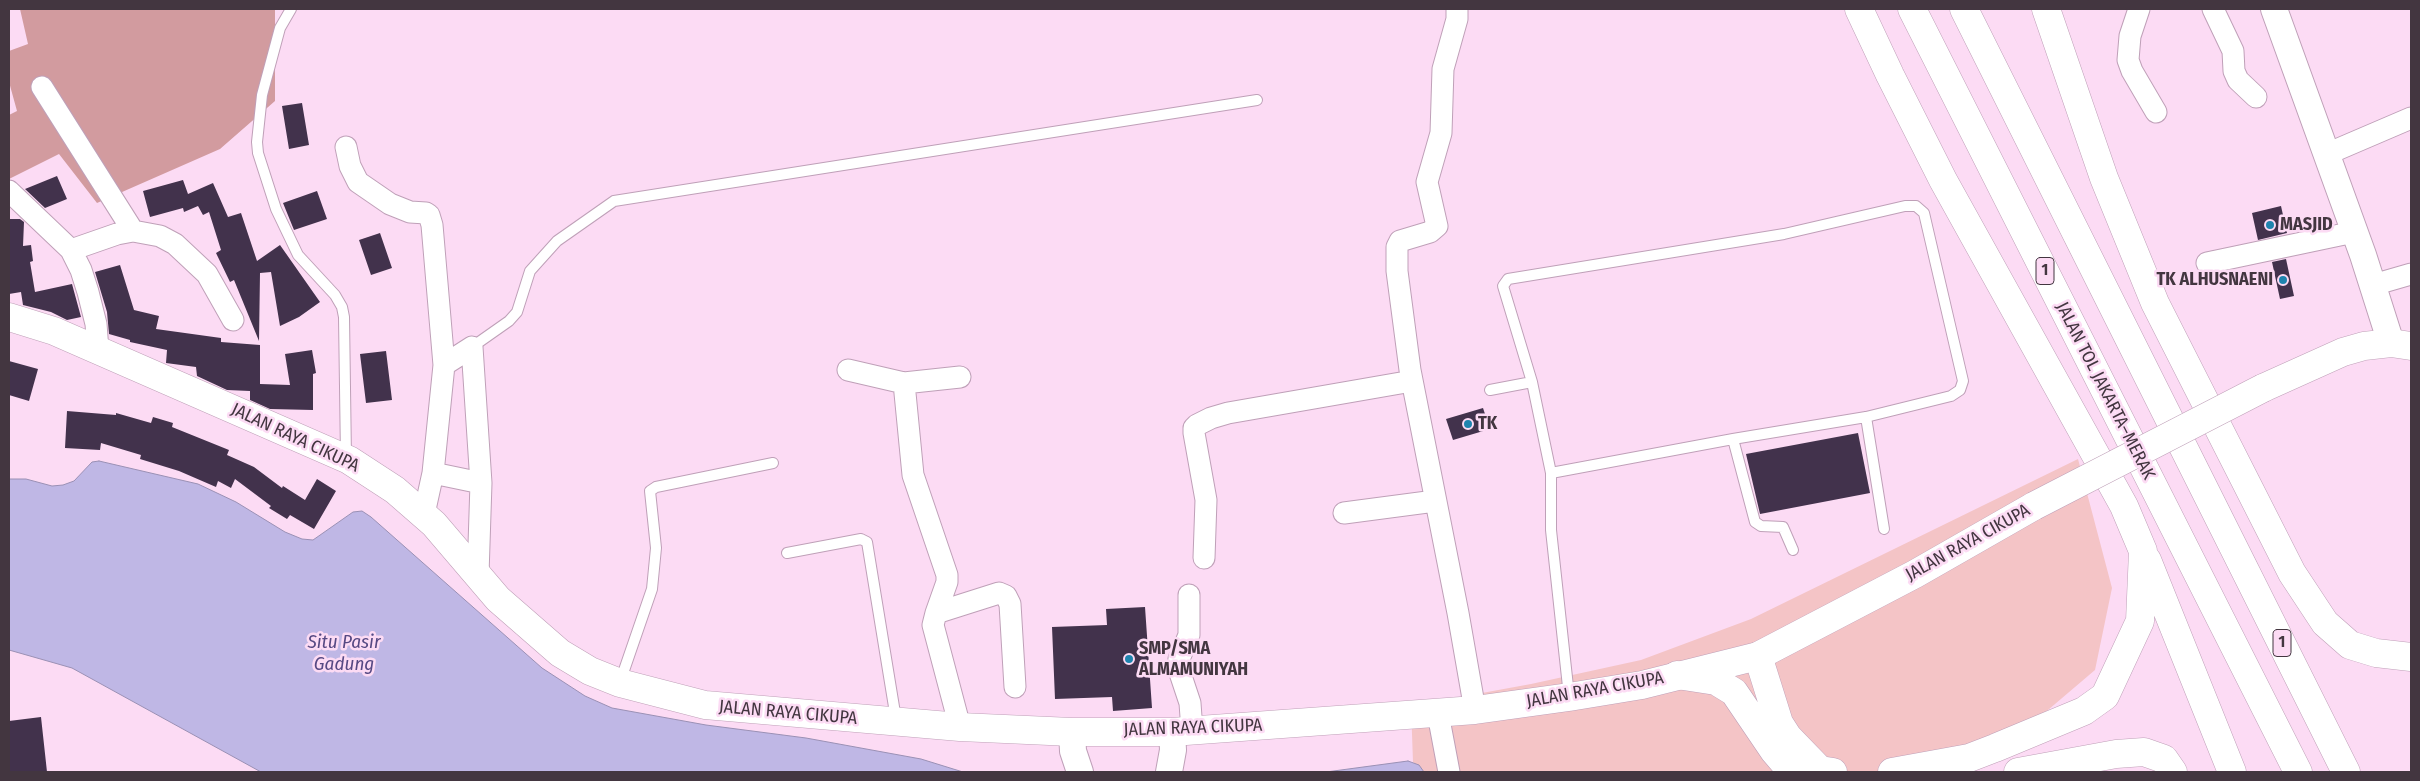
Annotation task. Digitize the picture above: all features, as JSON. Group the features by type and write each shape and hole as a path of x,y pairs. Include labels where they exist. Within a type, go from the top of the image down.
{"main road":[{"path":"1859,9 1890,75 1944,180 2124,506 2232,772"},
{"name":"JALAN TOL JAKARTA–MERAK","path":"1912,9 2298,772"},
{"name":"1","path":"1964,9 2346,772"},
{"path":"2046,9 2104,178 2154,303 2292,573 2325,623 2350,645 2376,653 2411,657"},
{"name":"JALAN RAYA CIKUPA","path":"9,317 54,331 346,458 395,490 424,514 498,599 560,653 590,671 620,683 704,705 960,728 1072,732 1182,731 1475,710 1569,697 1642,684 1758,656 1915,574 2034,506 2262,388 2343,352 2364,346 2401,345"},
{"path":"1892,772 1969,758 2084,710 2105,696 2128,650 2140,620 2143,551"},
{"path":"1758,656 1779,723 1788,737 1820,770 1833,772"},
{"path":"1677,675 1716,682 1734,692 1774,751 1792,772"},
{"path":"2018,772 2116,754 2144,752 2164,759 2173,772"}],"street":[{"path":"1457,9 1457,19 1443,69 1441,133 1426,182 1437,226 1430,232 1400,241 1397,247 1397,271 1412,381 1458,613 1475,710"},
{"path":"2139,9 2130,36 2128,60 2132,72 2156,112"},
{"path":"2213,9 2233,51 2234,71 2238,80 2256,97"},
{"path":"2274,9 2373,285 2401,345"},
{"path":"42,87 134,231"},
{"path":"2327,154 2411,118"},
{"path":"346,147 350,166 358,182 390,204 410,212 429,215 432,226 444,365 433,472 424,514"},
{"path":"9,191 71,250 82,270 88,292 96,324 98,350"},
{"path":"71,250 118,234 134,231 160,236 181,250 207,274 233,320"},
{"path":"2207,263 2354,232"},
{"path":"2373,285 2411,274"},
{"path":"444,365 472,347 481,483 478,575"},
{"path":"848,370 904,383 960,377"},
{"path":"1204,558 1206,500 1194,433 1194,428 1197,425 1228,413 1412,381"},
{"path":"904,383 913,475 947,575 947,582 933,625 960,728"},
{"path":"433,472 481,483"},
{"path":"1344,513 1435,502"},
{"path":"936,613 999,593 1006,596 1010,604 1015,687"},
{"path":"1169,772 1173,750 1182,731 1190,703 1178,667 1179,659 1190,635 1189,595"},
{"path":"1438,714 1449,772"},
{"path":"1072,732 1073,751 1080,772"}],"lane":[{"path":"291,9 280,28 262,95 257,142 258,152 274,202 298,255 336,295 342,307 346,458"},
{"path":"472,347 517,312 530,271 557,241 614,201 1257,100"},
{"path":"1552,473 1733,438 1866,417 1951,396 1960,390 1963,381 1924,213 1916,206 1905,206 1784,234 1508,279 1504,286 1532,382 1552,473 1550,530 1569,697"},
{"path":"1490,390 1532,382"},
{"path":"1866,417 1884,529"},
{"path":"1733,438 1756,523 1761,526 1783,527 1793,550"},
{"path":"620,683 652,589 656,548 650,492 656,487 773,464"},
{"path":"787,553 861,539 867,542 897,723"}],"shaded area":[{"path":"20,9 275,9 275,101 220,149 97,203 59,154 9,179 9,115 17,111 9,82 9,51 28,44"},
{"path":"2078,459 2112,588 2095,670 2028,727 1890,772 1424,772 1413,762 1411,706 1531,684 1641,660 1751,619"}],"water":[{"name":"Situ Pasir Gadung","path":"99,461 198,484 236,502 285,532 302,539 313,540 353,512 362,511 542,668 585,696 612,708 706,725 806,738 921,759 963,772 261,772 72,668 9,650 9,479 26,479 52,486 63,485 74,481 92,462"},
{"path":"1408,761 1419,765 1424,772 1326,772"}],"building":[{"path":"302,103 309,145 289,149 282,106"},
{"path":"57,176 67,199 45,208 25,189"},
{"path":"183,180 188,194 213,183 228,217 241,213 257,261 280,245 320,302 299,317 280,326 271,272 260,273 259,341 234,280 230,282 216,253 221,250 209,212 203,215 198,206 184,212 183,208 150,217 143,191"},
{"path":"317,191 327,219 294,230 283,203"},
{"name":"MASJID","path":"2281,206 2287,233 2258,240 2252,213"},
{"path":"9,219 20,219 24,222 23,246 31,245 33,261 30,262 35,292 72,284 81,317 67,320 51,312 23,305 21,292 9,294"},
{"path":"380,233 392,268 371,275 359,240"},
{"name":"TK ALHUSNAENI","path":"2286,259 2294,296 2280,299 2272,262"},
{"path":"120,265 134,310 159,316 156,329 221,338 221,342 260,345 260,384 290,385 285,354 312,350 316,373 313,374 313,410 270,409 250,400 250,391 227,390 197,376 196,367 166,363 167,350 130,342 130,340 109,334 107,312 95,272"},
{"path":"386,351 392,400 366,403 360,354"},
{"path":"9,361 38,369 29,401 9,395"},
{"name":"TK","path":"1483,408 1490,429 1453,440 1446,419"},
{"path":"67,411 116,415 116,413 151,423 153,417 173,423 172,427 229,450 227,455 254,467 282,488 283,486 305,500 317,479 336,491 314,529 290,515 287,519 269,508 271,506 235,479 231,488 218,481 216,487 179,471 140,459 141,455 101,443 100,450 65,448"},
{"path":"1858,433 1870,493 1760,514 1746,454"},
{"path":"1145,607 1152,708 1113,711 1112,697 1055,699 1052,627 1107,625 1106,609"},
{"path":"41,717 47,772 10,772 9,721"}],"place":[{"name":"MASJID","path":"2270,225"},
{"name":"TK ALHUSNAENI","path":"2283,280"},
{"name":"TK","path":"1468,424"},
{"name":"SMP/SMA ALMAMUNIYAH","path":"1129,659"}]}
